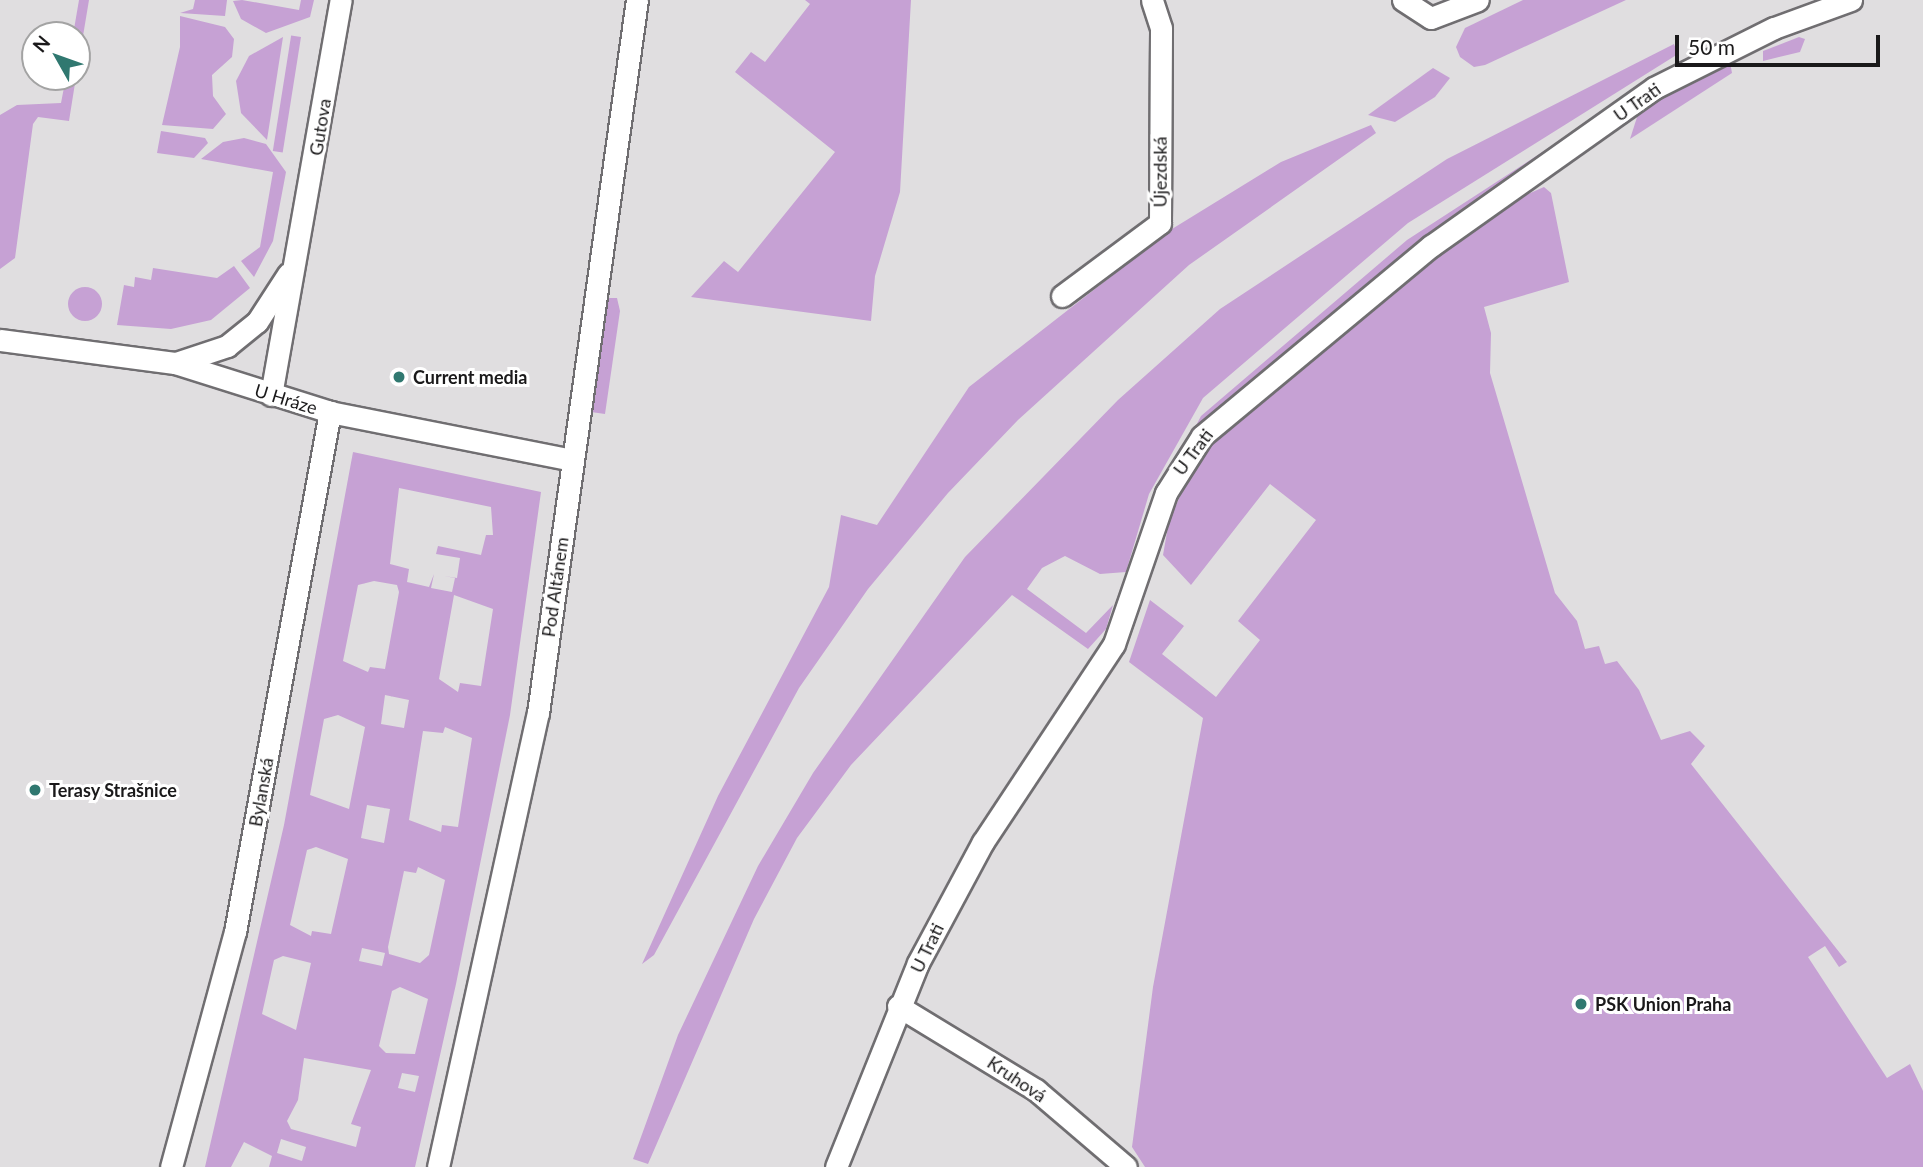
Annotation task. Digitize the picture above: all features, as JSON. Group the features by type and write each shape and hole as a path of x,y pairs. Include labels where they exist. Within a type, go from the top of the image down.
{"street":[{"name":"Gutova","path":"271,395 299,253 341,0"},
{"name":"Pod Altánem","path":"438,1167 538,713 637,0"},
{"name":"Újezdská","path":"1062,296 1160,223 1161,28 1152,0"},
{"path":"1410,8 1442,17 1478,0"},
{"name":"U Trati","path":"836,1167 898,1006 983,842 1114,644 1166,493 1202,436 1431,246 1654,88 1774,27 1850,0"},
{"name":"Gutova","path":"175,363 226,346 257,322 299,253"},
{"name":"U Hráze","path":"0,340 175,363 330,412 572,460"},
{"name":"Bylanská","path":"171,1167 235,932 330,412"},
{"name":"Kruhová","path":"898,1006 1036,1090 1126,1167"}],"shaded area":[{"path":"79,0 89,0 86,21 75,21"},
{"path":"195,0 227,0 225,16 180,13 193,9"},
{"path":"242,0 299,10 301,0 314,0 310,17 266,33 241,19 233,1"},
{"path":"805,0 911,0 900,192 875,276 871,321 691,297 724,261 738,272 835,152 735,72 751,52 765,62 810,4"},
{"path":"1523,0 1626,0 1485,65 1474,67 1460,57 1456,47 1465,28"},
{"path":"180,16 225,27 234,39 232,57 212,75 213,96 226,114 213,129 162,125 180,47"},
{"path":"291,35 301,37 283,153 273,151"},
{"path":"283,37 267,140 241,113 236,81 249,56"},
{"path":"1799,37 1805,39 1800,52 1763,61 1763,51"},
{"path":"1674,44 1678,54 1408,223 1203,398 1149,494 1126,572 1100,574 1065,556 1042,568 1027,589 1086,633 1113,605 1106,629 1088,649 1012,595 851,765 797,838 754,919 648,1164 633,1159 678,1035 758,866 813,773 965,557 1118,400 1220,309 1447,159"},
{"path":"1730,62 1732,73 1630,139 1639,111 1683,81"},
{"path":"1433,68 1450,78 1435,97 1395,122 1368,115"},
{"path":"63,91 74,91 69,121 38,117 33,124 15,258 0,269 0,115 17,105 61,103"},
{"path":"1627,97 1373,278 1189,439 1201,416 1407,240"},
{"path":"1371,125 1376,133 1189,265 1018,420 948,493 868,589 799,688 654,955 642,964 718,796 829,587 841,515 877,525 969,387 1172,229 1281,162"},
{"path":"161,131 205,138 208,143 194,158 157,153"},
{"path":"244,138 266,144 286,172 273,241 254,277 241,261 260,247 273,172 201,159 223,142"},
{"path":"1544,187 1551,193 1569,282 1484,307 1491,333 1490,373 1555,593 1577,621 1585,649 1599,646 1605,664 1617,661 1639,690 1661,740 1690,731 1705,746 1691,764 1847,962 1839,967 1825,946 1808,957 1887,1078 1910,1064 1923,1091 1923,1167 1145,1167 1132,1147 1153,987 1203,718 1129,662 1150,600 1184,626 1162,654 1216,697 1260,640 1238,621 1316,520 1270,484 1191,585 1163,555 1169,521 1192,469 1222,429 1507,203"},
{"path":"234,266 250,288 211,320 171,329 117,325 124,285 134,287 135,277 151,280 153,268 217,278"},
{"path":"85,287 97,292 102,304 97,316 85,321 73,316 68,304 73,292"},
{"path":"605,298 617,298 620,311 605,414 591,412"},
{"path":"353,452 541,492 510,715 456,984 415,1167 269,1167 272,1156 244,1142 231,1167 205,1167 284,825","holes":["399,488 491,507 493,535 486,535 481,555 438,546 436,554 460,558 457,578 444,576 455,578 452,592 431,588 434,574 429,587 407,582 409,569 390,564","374,581 397,585 399,592 385,669 370,667 368,672 343,661 358,585","454,595 493,609 481,686 460,683 458,692 439,679","385,695 409,700 404,728 381,724","338,715 365,727 349,809 310,795 324,719","445,727 472,738 458,827 442,825 441,832 409,820 423,731 443,733","367,805 390,809 384,843 361,838","316,847 348,859 331,934 312,931 311,936 290,925 307,850","418,867 445,880 429,955 420,963 389,954 388,947 404,871 416,873","362,948 385,953 382,966 359,961","283,956 311,963 296,1030 262,1014 274,960","400,987 428,999 415,1054 386,1053 379,1046 392,991","304,1058 371,1070 351,1124 361,1127 356,1147 291,1129 287,1121 298,1100","402,1073 419,1076 415,1092 398,1088","281,1139 306,1147 302,1161 277,1153"]}],"place":[{"name":"Current media","path":"399,377"},
{"name":"Terasy Strašnice","path":"35,790"},
{"name":"PSK Union Praha","path":"1581,1004"}]}
